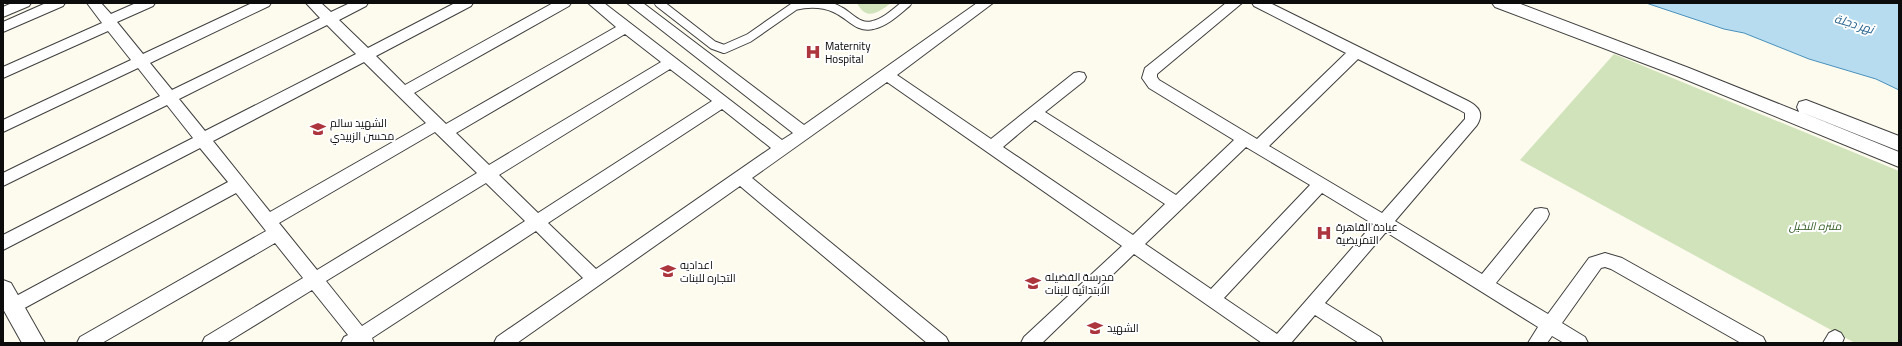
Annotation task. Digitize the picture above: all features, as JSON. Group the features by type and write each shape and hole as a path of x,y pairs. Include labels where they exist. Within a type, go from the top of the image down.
{"street":[{"path":"3,12 24,3"},
{"path":"3,27 58,3"},
{"path":"94,3 315,280 359,341 537,222 722,102"},
{"path":"3,73 110,23 148,3"},
{"path":"3,126 264,3"},
{"path":"313,3 595,279"},
{"path":"3,180 361,3"},
{"path":"3,242 466,3"},
{"path":"404,92 564,3"},
{"path":"595,3 782,148"},
{"path":"634,3 804,133"},
{"path":"503,343 887,75 986,3"},
{"path":"1235,3 1150,72 1149,78 1154,84 1385,222 1579,343"},
{"path":"1259,3 1463,105 1472,110 1474,116 1472,121 1280,343"},
{"path":"1501,3 1684,72 1899,160"},
{"path":"1537,3 1899,144"},
{"path":"86,343 273,227 441,128 626,27"},
{"path":"1030,343 1134,245 1176,203 1252,143 1357,52"},
{"path":"211,343 671,62"},
{"path":"887,75 1276,343"},
{"path":"992,147 1079,77"},
{"path":"1035,113 1176,203"},
{"path":"740,177 940,343"},
{"path":"34,343 8,297 238,184"},
{"path":"1212,299 1321,184"},
{"path":"1485,284 1541,214"},
{"path":"1536,343 1595,263 1605,260 1616,263 1757,343"},
{"path":"1314,305 1374,343"}],"lane":[{"path":"659,3 713,45 724,49 744,41 794,6 803,3 837,6 859,24 869,26 878,24 907,3"}],"green space":[{"path":"857,3 891,3 878,12 869,14 861,9"},
{"name":"متنزه النخيل","path":"1614,54 1899,171 1899,343 1855,343 1520,160"}],"water":[{"name":"نهر دجلة","path":"1646,3 1899,3 1899,90 1876,79 1809,59 1744,33 1724,29"}],"place":[{"name":"Maternity Hospital","path":"813,52"},
{"name":"الشهيد سالم محسن الزبيدي","path":"318,129"},
{"name":"عيادة القاهرة التمريضية","path":"1324,233"},
{"name":"اعداديه التجاره للبنات","path":"668,271"},
{"name":"مدرسة الفضيله الابتدائيه للبنات","path":"1033,283"},
{"name":"الشهيد","path":"1095,328"}]}
